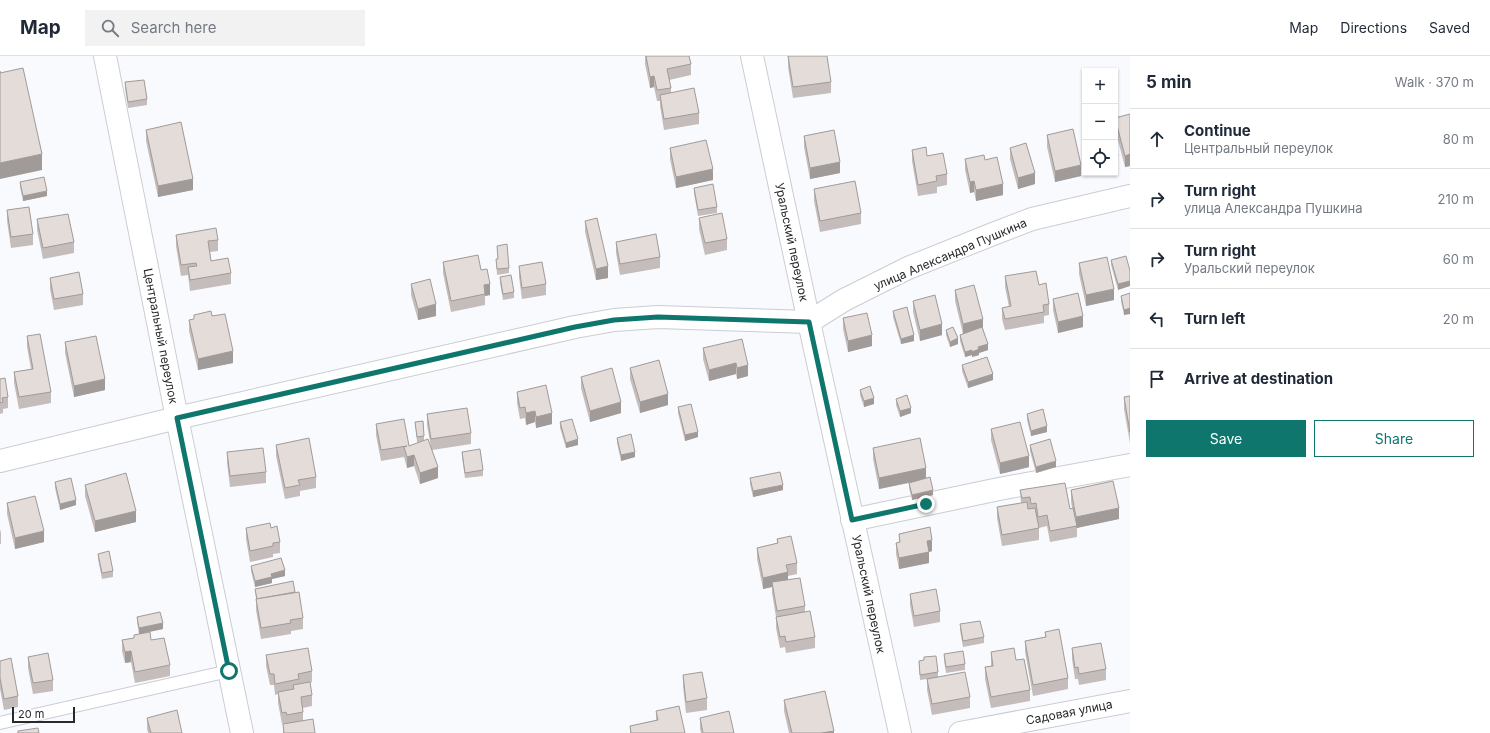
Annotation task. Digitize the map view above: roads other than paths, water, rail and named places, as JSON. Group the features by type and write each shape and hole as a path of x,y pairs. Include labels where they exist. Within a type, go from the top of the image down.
{"street":[{"name":"Центральный переулок","path":"105,56 177,418 242,733"},
{"name":"Уральский переулок","path":"752,56 852,520 900,733"},
{"name":"улица Александра Пушкина","path":"809,322 844,300 901,272 993,234 1032,219 1130,196"},
{"path":"0,461 177,418 575,327 614,320 658,317 809,322"},
{"path":"852,520 999,489 1130,464"},
{"name":"Садовая улица","path":"960,733 1130,701"}],"lane":[{"path":"0,723 229,671"}]}
